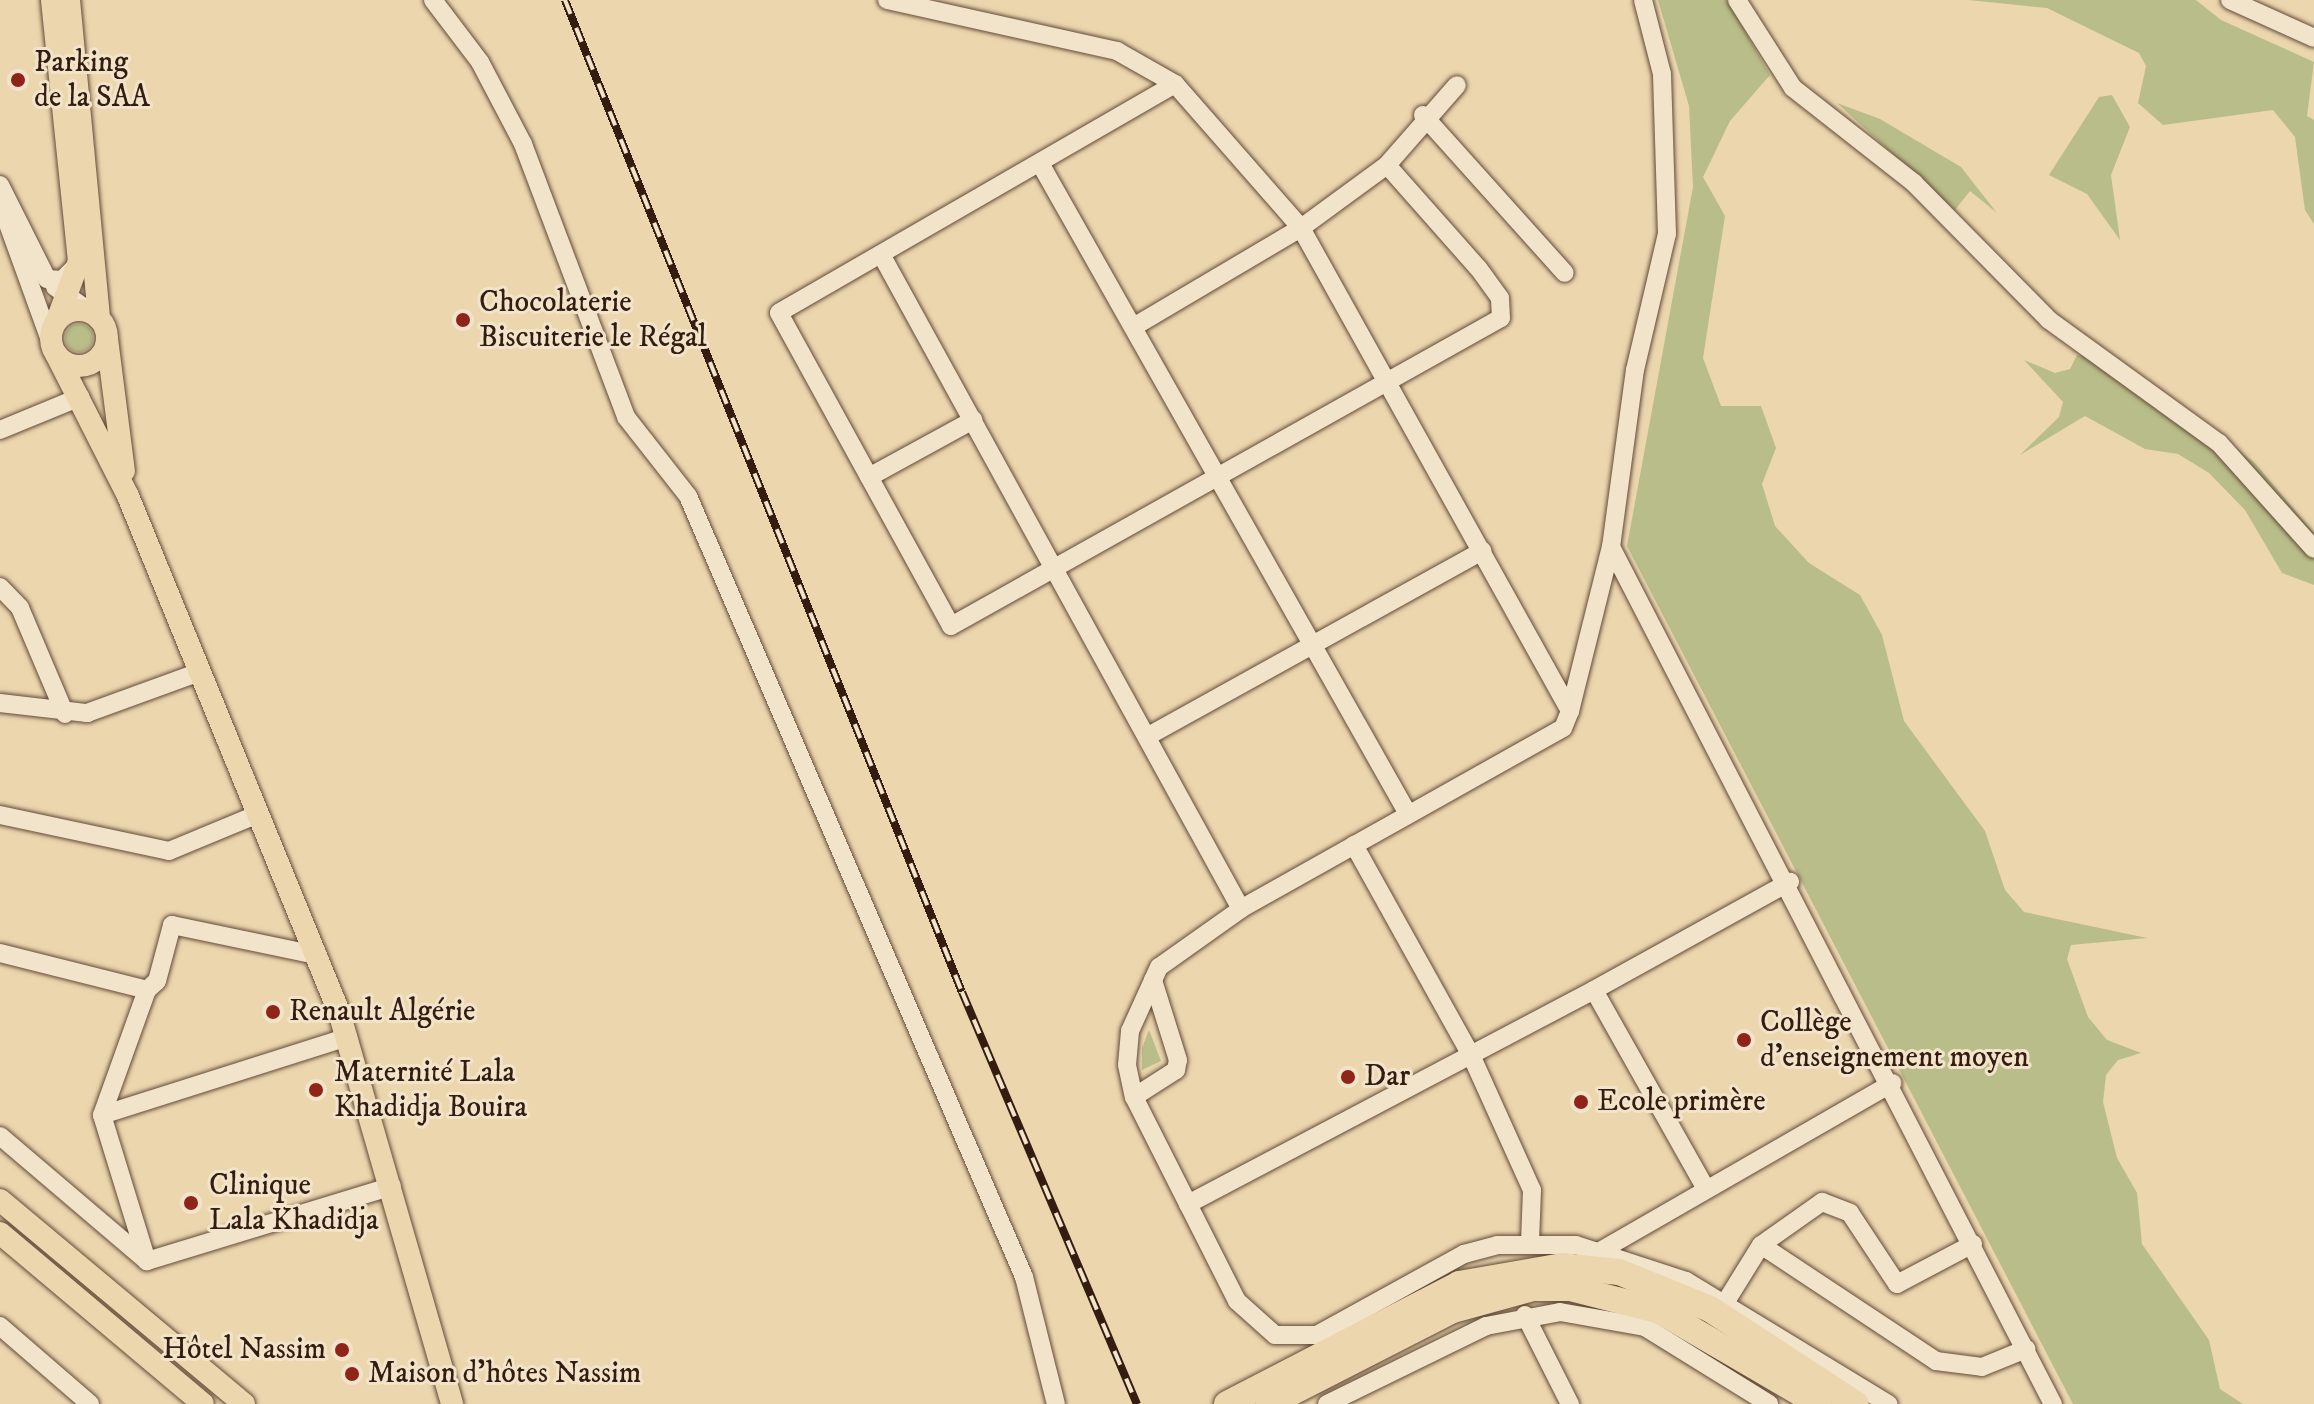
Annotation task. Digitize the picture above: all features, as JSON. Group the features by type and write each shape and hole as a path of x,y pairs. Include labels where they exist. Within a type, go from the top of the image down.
{"highway":[{"path":"1227,1404 1459,1284 1523,1269 1590,1267 1619,1272 1710,1309 1856,1404"},
{"path":"1269,1404 1453,1310 1558,1288 1621,1296 1660,1311 1819,1404"}],"main road":[{"path":"52,0 79,261 69,298 57,320 54,350 128,496 197,673 348,1037 452,1404"},
{"path":"69,0 99,323 128,496"},
{"path":"57,320 74,310 99,323"},
{"path":"54,350 70,365 88,364 99,323"},
{"path":"0,1200 244,1404"},
{"path":"0,1233 203,1404"}],"street":[{"path":"433,0 480,62 523,144 626,417 688,496 1024,1277 1056,1404"},
{"path":"887,0 1117,51 1175,84 1301,228 1389,380 1570,711"},
{"path":"1643,0 1662,74 1667,234 1635,370 1611,547 1570,711 1563,728 1241,909 1178,951 1153,980 1130,1031 1134,1097 1237,1301 1253,1320 1293,1339 1317,1335 1464,1254 1530,1243 1602,1250 1660,1268 1725,1303 1888,1404"},
{"path":"1737,0 1793,88 1914,183 2049,320 2219,443 2314,549"},
{"path":"2230,0 2314,38"},
{"path":"1175,84 1041,165 779,313 951,626 1501,318 1504,309 1387,165"},
{"path":"1135,326 1301,228 1387,165 1423,115 1457,85"},
{"path":"1423,115 1565,273"},
{"path":"1041,165 1222,475 1408,814"},
{"path":"0,185 47,279 99,323"},
{"path":"0,202 54,350"},
{"path":"882,256 1150,735 1241,909"},
{"path":"47,279 62,280 79,261"},
{"path":"0,430 80,397"},
{"path":"869,477 973,420"},
{"path":"1611,547 1790,882 2026,1349 2049,1401"},
{"path":"1150,735 1482,551"},
{"path":"0,587 20,608 65,714"},
{"path":"0,703 65,714 108,709 197,673"},
{"path":"0,815 169,851 256,815"},
{"path":"1354,845 1471,1055 1532,1190 1530,1243"},
{"path":"1188,1204 1594,990 1790,882"},
{"path":"147,1261 102,1115 147,990 157,981 172,925 316,955"},
{"path":"0,953 147,990"},
{"path":"1134,1097 1176,1070 1178,1060 1153,980"},
{"path":"1594,990 1706,1189"},
{"path":"102,1115 348,1037"},
{"path":"1602,1250 1892,1083"},
{"path":"0,1136 147,1261"},
{"path":"147,1261 392,1186"},
{"path":"1725,1303 1761,1245 1830,1201 1850,1213 1897,1284 1973,1244"},
{"path":"1761,1245 1936,1361 1982,1367 2026,1349"},
{"path":"1327,1404 1486,1326 1525,1315 1601,1315 1645,1327 1769,1404"},
{"path":"1525,1315 1570,1404"},
{"path":"0,1326 70,1397 90,1404"},
{"path":"1293,1339 1300,1366"}],"green space":[{"path":"1658,0 1727,0 1770,75 1730,121 1703,177 1725,216 1703,358 1721,406 1761,406 1776,448 1762,484 1775,526 1809,563 1860,595 1882,635 1904,721 1985,831 2005,890 2024,912 2147,938 2071,945 2067,959 2088,1017 2107,1040 2141,1053 2118,1060 2106,1075 2103,1102 2117,1158 2137,1193 2142,1244 2209,1340 2220,1389 2243,1404 2073,1404 1627,546 1693,187 1689,106"},
{"path":"1969,0 2196,0 2221,20 2314,62 2307,116 2314,120 2314,224 2305,210 2295,137 2273,110 2163,125 2138,103 2146,66 2139,53 2047,8"},
{"path":"2112,95 2130,127 2111,175 2120,240 2087,194 2049,175 2099,97"},
{"path":"1837,103 1880,119 1961,167 1997,213 1970,191 1955,210"},
{"path":"79,324 89,328 93,338 89,348 79,352 69,348 65,338 69,328"},
{"path":"2077,355 2124,364 2255,463 2314,533 2314,585 2282,573 2245,510 2209,473 2178,454 2145,449 2085,416 2020,455 2059,417 2063,402 2024,360 2055,373 2070,369"},
{"path":"1149,1030 1161,1061 1142,1070 1142,1048"}],"railway":[{"path":"565,0 962,992 1137,1404"}],"place":[{"name":"Parking de la SAA","path":"18,80"},
{"name":"Chocolaterie Biscuiterie le Régal","path":"463,320"},
{"name":"Renault Algérie","path":"273,1012"},
{"name":"Collège d'enseignement moyen","path":"1744,1040"},
{"name":"Dar","path":"1348,1077"},
{"name":"Maternité Lala Khadidja Bouira","path":"316,1090"},
{"name":"Ecole primère","path":"1581,1102"},
{"name":"Clinique Lala Khadidja","path":"191,1203"},
{"name":"Hôtel Nassim","path":"342,1350"},
{"name":"Maison d'hôtes Nassim","path":"352,1374"}]}
